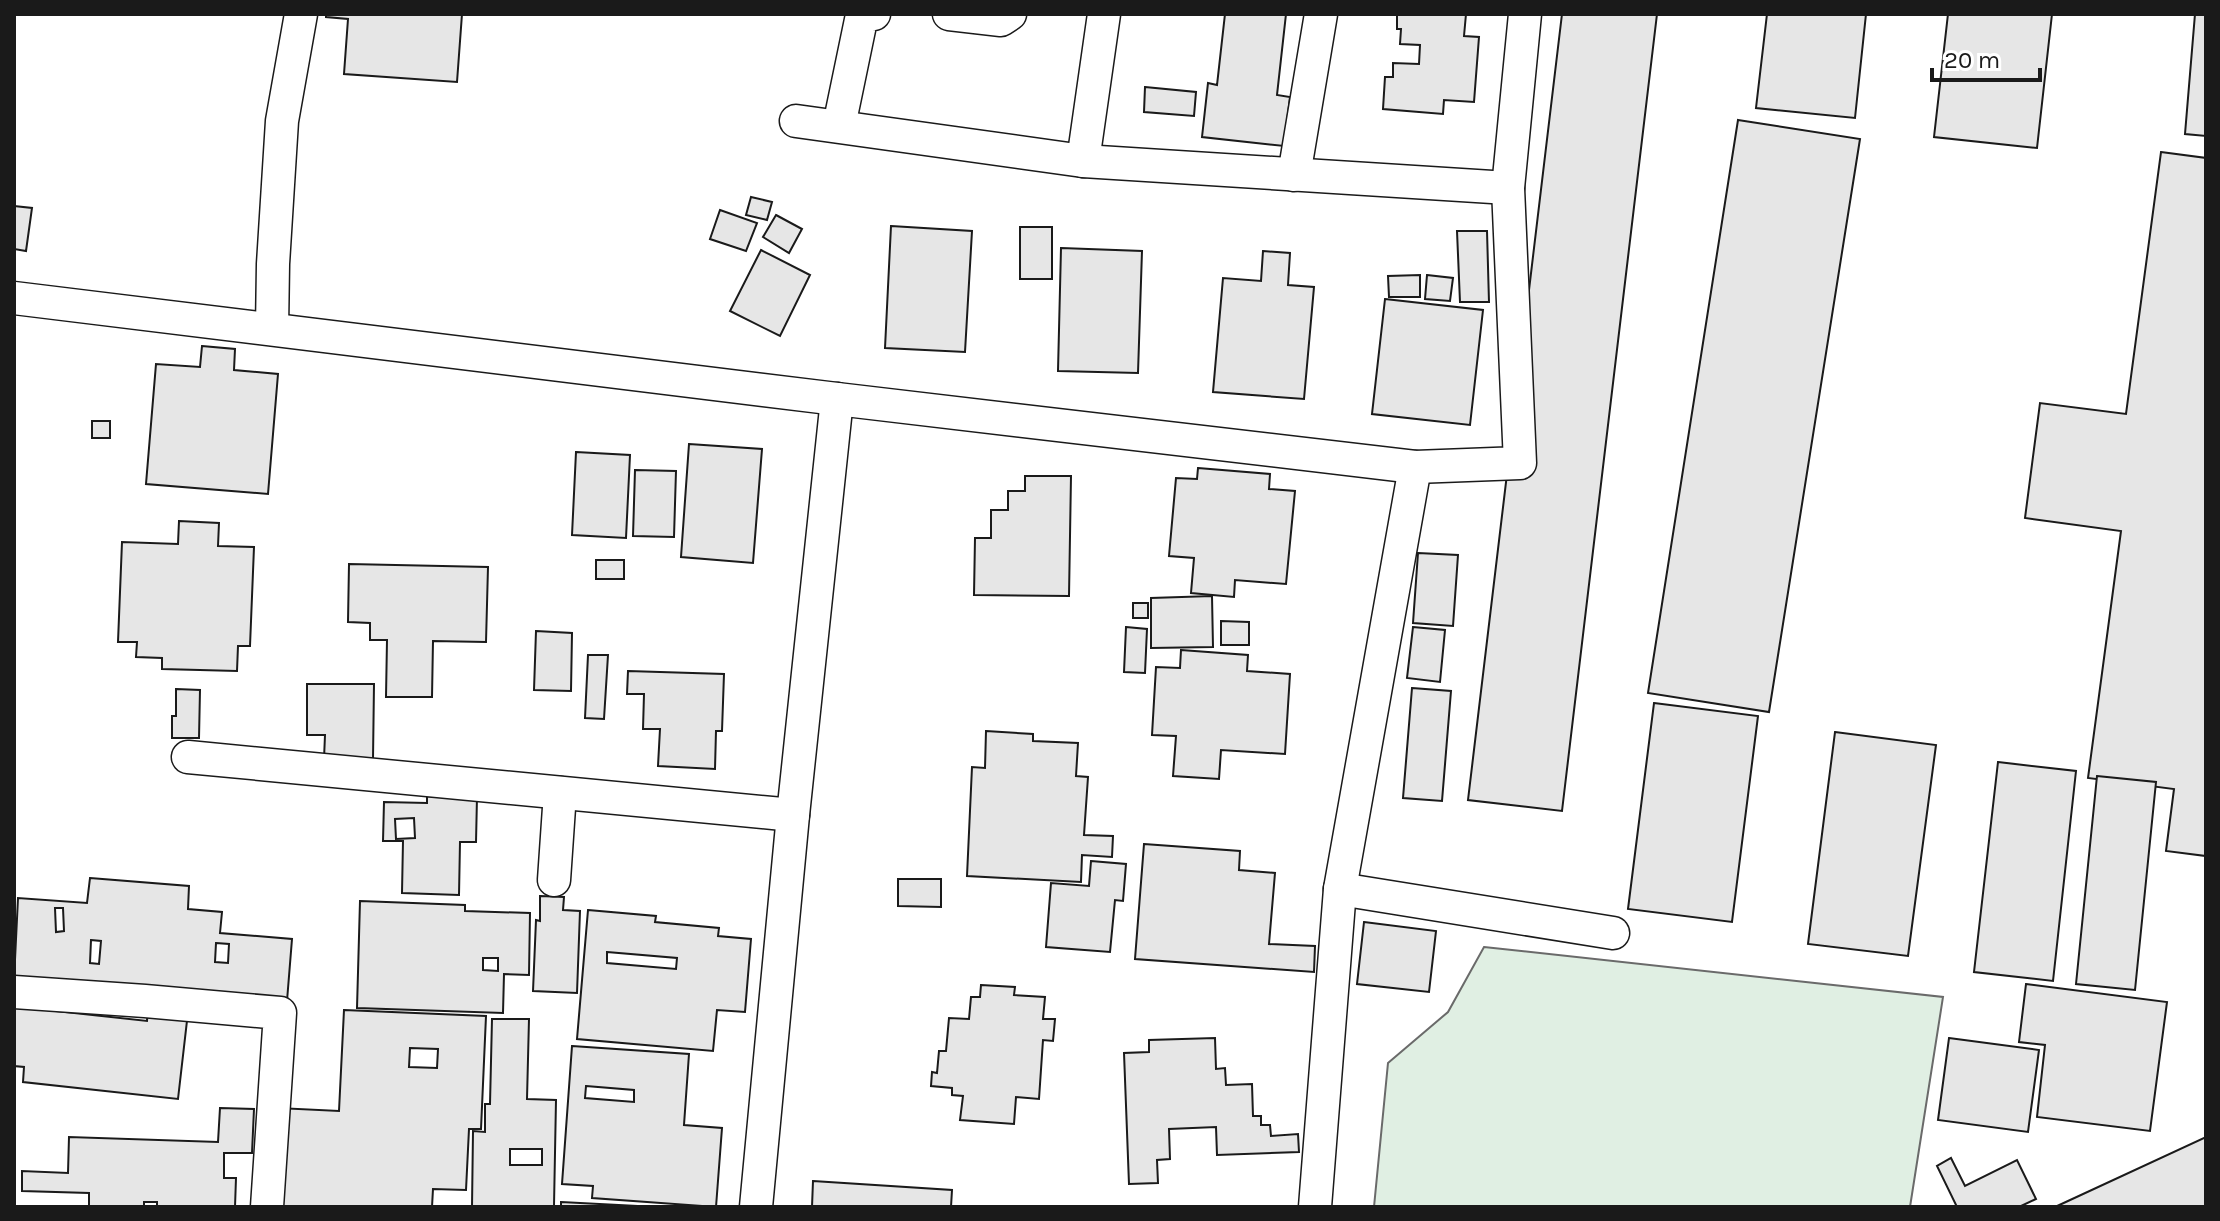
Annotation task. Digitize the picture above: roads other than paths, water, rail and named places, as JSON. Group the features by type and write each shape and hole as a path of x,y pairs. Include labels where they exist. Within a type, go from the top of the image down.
{"street":[{"path":"272,329 282,121 301,14"},
{"path":"839,126 862,14 874,14"},
{"path":"949,14 1001,20 1010,14"},
{"path":"1083,161 1104,14"},
{"path":"1294,175 1321,14"},
{"path":"14,298 1415,467 1520,463 1508,188 1525,14"},
{"path":"796,121 1083,161 1508,188"},
{"path":"756,1207 837,399"},
{"path":"1315,1207 1340,889 1415,467"},
{"path":"188,757 793,815"},
{"path":"554,880 560,793"},
{"path":"1340,889 1613,933"},
{"path":"14,992 280,1013 267,1207"}]}
